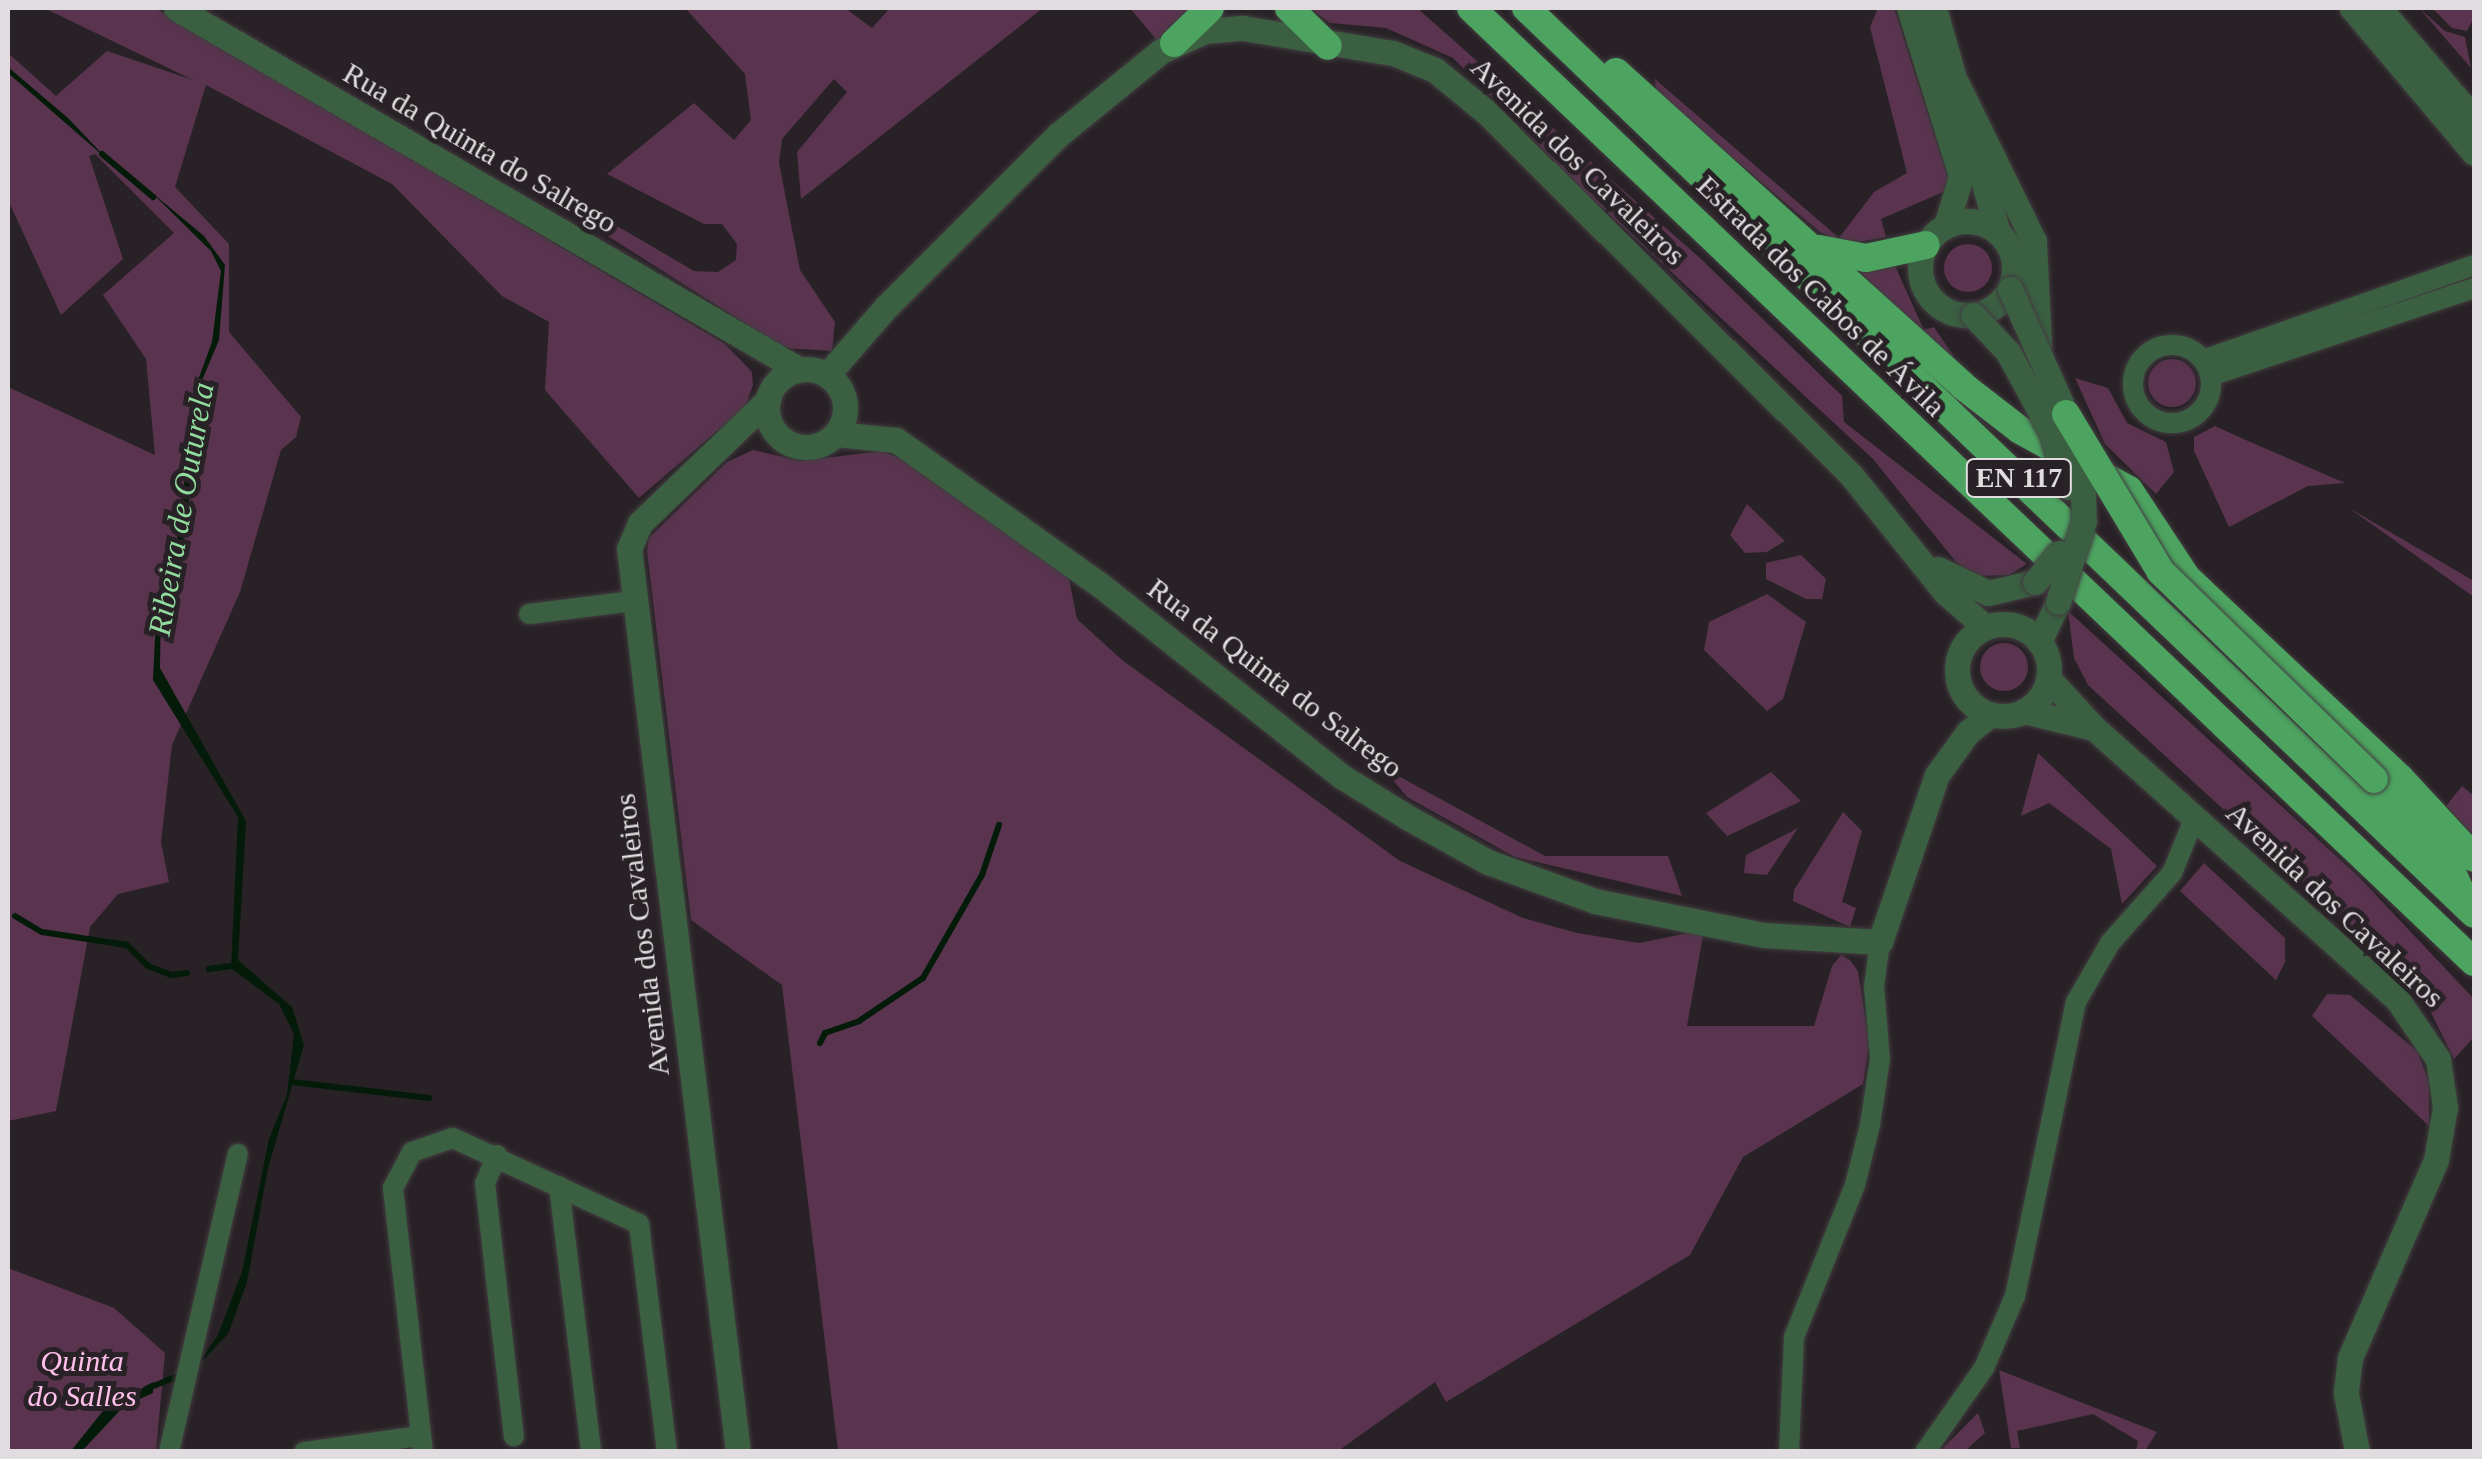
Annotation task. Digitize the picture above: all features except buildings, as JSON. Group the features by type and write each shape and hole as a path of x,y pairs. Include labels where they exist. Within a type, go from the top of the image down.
{"highway":[{"path":"1174,43 1210,8"},
{"path":"1289,8 1328,46"},
{"name":"Estrada dos Cabos de Ávila","path":"1471,8 2474,962"},
{"name":"Estrada dos Cabos de Ávila","path":"1526,8 2471,911"},
{"path":"1570,49 1626,76 2004,418 2128,490 2187,578 2408,786 2474,858"},
{"path":"1813,247 1851,258 1892,255 1936,235"},
{"path":"2066,414 2161,572 2441,849 2471,911"}],"street":[{"name":"Rua da Quinta do Salrego","path":"176,8 800,370"},
{"path":"1909,8 1962,176 1936,235 1924,288 1944,309 1973,315 1994,306 2010,288 2014,265 1998,233 1934,8"},
{"path":"2352,8 2474,153"},
{"path":"2380,8 2474,119"},
{"name":"Avenida dos Cavaleiros","path":"827,376 887,306 1058,135 1174,43 1204,32 1243,28 1418,61 1486,111 1850,475 1926,562 1945,592 1989,626"},
{"path":"1957,84 2034,241 2040,360"},
{"path":"1936,235 1973,222 1998,233"},
{"path":"2474,266 2207,368 2474,288"},
{"path":"1990,714 1963,694 1956,668 1964,644 2046,591 2084,508 2066,414 2010,288"},
{"path":"1789,1452 1794,1337 1855,1185 1870,1124 1880,1059 1874,986 1880,942 1937,775 1968,732 1990,714 2024,711 2048,678 2040,642 2046,591 2059,553 2068,505 2062,462 2008,352 1973,315"},
{"path":"751,344 771,394 770,422 782,440"},
{"path":"724,449 782,440 816,446 836,434 844,396 827,376 800,370 771,394"},
{"name":"Avenida dos Cavaleiros","path":"738,1452 629,549 640,523 724,449 771,394"},
{"name":"Rua da Quinta do Salrego","path":"836,434 896,440 1099,584 1342,776 1488,862 1571,895 1690,922 1764,935 1880,942"},
{"path":"1926,562 1988,593 2046,591"},
{"path":"529,614 633,601"},
{"path":"1989,626 2019,626 2040,642"},
{"name":"Avenida dos Cavaleiros","path":"2048,678 2094,728 2398,999 2438,1059 2445,1107 2436,1160 2350,1358 2348,1415 2357,1452"},
{"name":"Avenida dos Cavaleiros","path":"2024,711 2094,728"},
{"path":"1925,1452 1984,1368 2015,1296 2072,1012 2110,943 2172,873 2195,817"},
{"path":"304,1452 422,1444 392,1205 396,1176 412,1152 442,1140 466,1140 631,1218 643,1232 667,1452"},
{"path":"168,1452 187,1351 238,1154"},
{"path":"497,1155 485,1184 514,1436"},
{"path":"559,1186 591,1452"}],"green space":[{"path":"44,8 155,8 725,344 752,372 753,385 745,407 639,498 545,390 549,322 502,296 392,184 206,85 175,187 229,244 229,332 301,417 296,437 281,450 240,592 172,745 161,842 169,882 118,894 90,927 56,1111 8,1121 8,387 155,455 146,359 103,295 174,233 95,154 89,156 123,259 61,315 8,200 8,53 56,96 107,51 193,80"},
{"path":"685,8 845,8 872,28 890,8 1043,8 801,199 797,152 847,92 834,79 782,139 779,163 800,270 835,322 832,351 784,348 592,226 600,216 694,271 718,272 736,260 737,244 722,224 704,224 607,174 694,103 734,140 751,120 745,74"},
{"path":"1130,8 1195,8 1159,43"},
{"path":"1310,8 1417,8 1701,259 1842,396 1844,422 2027,564 2009,575 1976,576 1956,562 1873,459 1583,190 1453,58 1386,28 1330,23"},
{"path":"1878,8 1894,8 1948,178 1943,192 1881,219 1886,237 1857,242 1833,238 1820,232 1656,93 1655,79 1839,238 1874,192 1907,173 1870,27"},
{"path":"2419,8 2445,31 2465,37 2471,68"},
{"path":"2432,8 2474,8 2474,17 2467,31 2452,28"},
{"path":"1968,244 1985,251 1992,268 1985,285 1968,292 1951,285 1944,268 1951,251"},
{"path":"1852,265 1895,266 1924,330 1934,327 1960,366"},
{"path":"2172,359 2189,366 2196,383 2189,400 2172,407 2155,400 2148,383 2155,366"},
{"path":"2075,378 2108,388 2127,423 2166,442 2174,472 2156,494 2105,444"},
{"path":"2215,426 2345,483 2308,486 2229,527 2194,451 2194,437"},
{"path":"753,450 800,461 882,451 909,462 1069,579 1077,619 1122,660 1400,861 1523,918 1577,933 1639,943 1704,930 1687,1026 1814,1026 1832,966 1841,955 1850,960 1858,971 1869,1043 1863,1084 1743,1157 1690,1255 1446,1402 1435,1382 1338,1451 838,1451 782,985 691,920 647,551 649,538 727,462"},
{"path":"1747,504 1785,541 1767,552 1745,553 1730,535"},
{"path":"2349,508 2474,581 2474,597"},
{"path":"1801,555 1826,579 1822,599 1806,599 1766,579 1766,563"},
{"path":"1767,594 1806,622 1783,699 1767,711 1704,650 1709,622"},
{"path":"2068,611 2358,876 2474,999 2474,1037 2454,1059 2420,990 2088,685 2074,658"},
{"path":"2004,643 2021,650 2028,667 2021,684 2004,691 1987,684 1980,667 1987,650"},
{"path":"2038,753 2157,866 2122,904 2111,849 2049,803 2021,816"},
{"path":"1382,767 1545,856 1668,856 1682,896 1515,857 1407,797"},
{"path":"1771,772 1801,801 1727,836 1706,813"},
{"path":"2462,786 2474,796 2474,836 2446,806"},
{"path":"1843,812 1862,831 1842,902 1856,908 1850,927 1793,901 1794,890"},
{"path":"1798,828 1767,875 1744,873 1746,855"},
{"path":"2204,863 2285,938 2285,962 2276,980 2180,891"},
{"path":"2327,994 2350,995 2417,1051 2429,1082 2429,1126 2312,1016"},
{"name":"Quinta do Salles","path":"8,1268 114,1308 165,1353 156,1451 8,1451"},
{"path":"1999,1370 2157,1432 2145,1451 2136,1451 2138,1441 2093,1414 2017,1431 2020,1448 2011,1448"},
{"path":"1978,1413 1985,1433 1965,1451 1940,1451"}],"shaded area":[{"path":"8,67 68,118 108,160 8,73"},
{"path":"151,192 204,236 225,265 219,340 197,392 187,530 161,600 160,668 246,821 238,960 292,1007 304,1045 268,1168 247,1282 228,1334 196,1367 218,1335 242,1272 269,1139 287,1095 294,1034 279,1004 231,968 238,817 153,680 157,596 179,532 194,391 212,342 221,271 211,251"},
{"path":"153,1382 153,1393 124,1406 82,1451 71,1451 102,1412"}],"waterway":[{"name":"Ribeira de Outurela","path":"102,154 153,197"},
{"path":"820,1043 825,1033 859,1021 923,978 982,875 999,825"},
{"path":"15,916 42,932 127,945 148,966 171,975 187,973"},
{"path":"209,969 231,966"},
{"path":"292,1082 429,1098"},
{"name":"Ribeira de Outurela","path":"146,1389 181,1375"}]}
